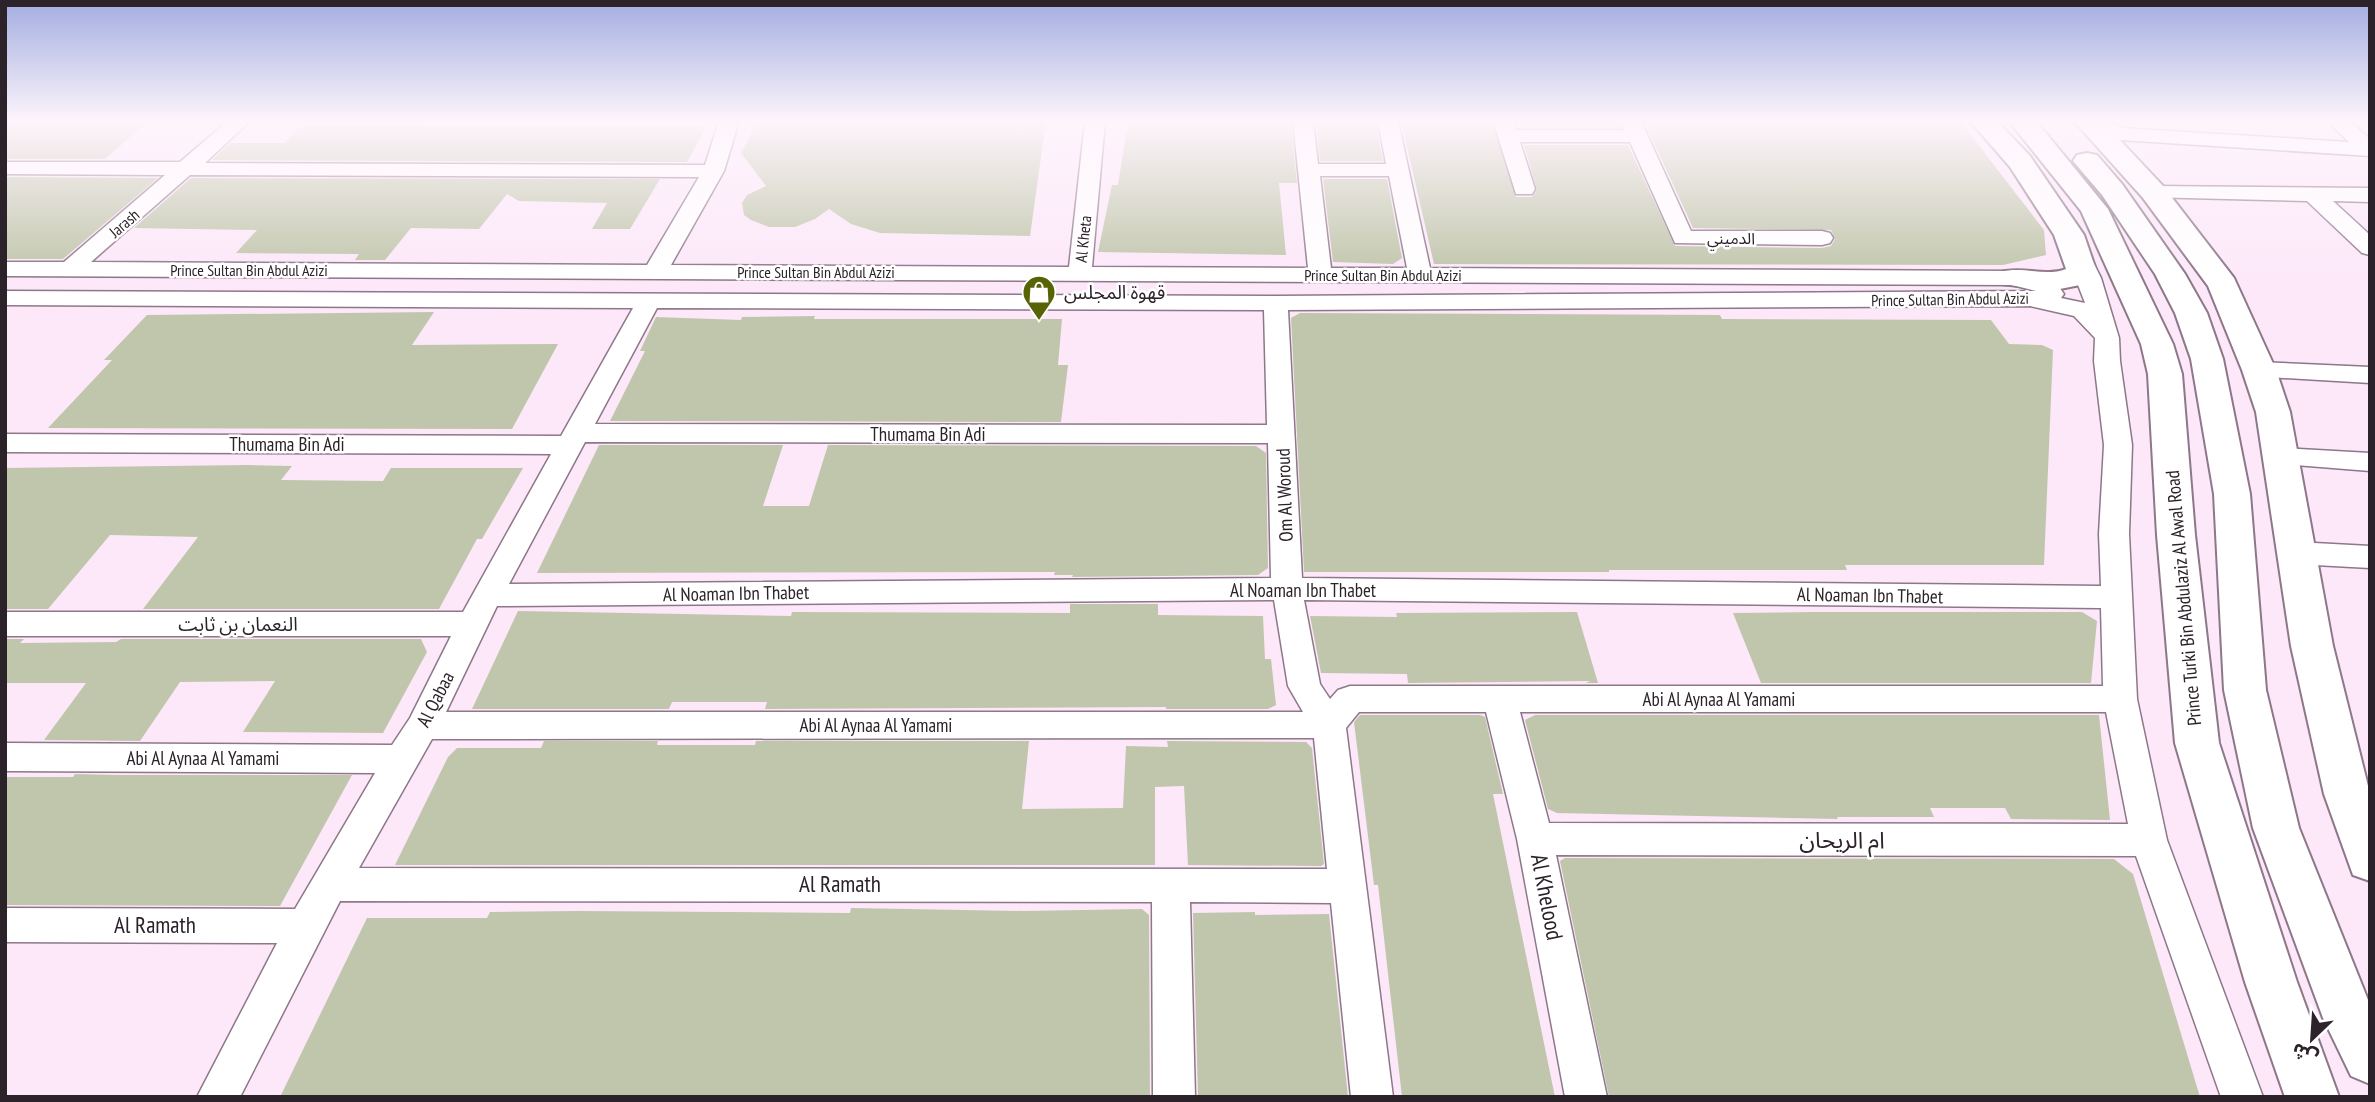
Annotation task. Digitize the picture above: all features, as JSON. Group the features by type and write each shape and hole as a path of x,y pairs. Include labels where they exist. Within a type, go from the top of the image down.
{"main road":[{"path":"2021,289 2074,278 2081,270 2069,235 2027,172"},
{"path":"2045,172 2087,221 2152,329"},
{"name":"Prince Turki Bin Abdulaziz Al Awal Road","path":"2064,172 2094,209 2152,329 2165,374 2176,535 2197,743 2271,982 2312,1097"},
{"path":"2097,172 2112,190 2170,274 2191,313 2207,359 2232,494"},
{"path":"2128,172 2186,256 2224,340 2236,399 2232,494 2245,690 2276,828 2363,1042"},
{"path":"2136,172 2154,192 2223,285 2259,370 2273,412 2312,646 2358,794 2370,860"}],"street":[{"name":"Jarash","path":"70,269 182,172"},
{"name":"Al Qabaa","path":"218,1097 306,926 401,759 423,726 472,624 712,172"},
{"name":"Al Kheta","path":"1080,273 1090,172"},
{"path":"1307,172 1320,275"},
{"path":"1399,172 1420,275"},
{"path":"1519,172 1524,189"},
{"name":"الدميني","path":"1654,172 1683,238 1822,238"},
{"path":"2154,192 2370,195"},
{"path":"2314,195 2370,247"},
{"path":"2069,235 2089,278 2107,338 2107,361 2118,445 2114,534 2120,699 2149,841 2242,1097"},
{"name":"Prince Sultan Bin Abdul Azizi","path":"5,269 1276,303 2021,289"},
{"name":"Prince Sultan Bin Abdul Azizi","path":"11,303 1080,273 1420,275 2021,289"},
{"path":"2021,289 2082,310 2094,320 2107,338"},
{"name":"Om Al Woroud","path":"1276,303 1287,589 1304,686 1329,725"},
{"path":"2259,370 2370,375"},
{"name":"Thumama Bin Adi","path":"5,443 1282,434"},
{"path":"2280,457 2370,461"},
{"path":"2296,553 2370,557"},
{"name":"Al Noaman Ibn Thabet","path":"489,595 1287,589 2117,597"},
{"name":"النعمان بن ثابت","path":"5,624 472,624"},
{"name":"Abi Al Aynaa Al Yamami","path":"423,726 1329,725 1350,699 2120,699"},
{"name":"Al Khelood","path":"1500,700 1535,839 1586,1097"},
{"path":"1329,725 1372,1097"},
{"name":"Abi Al Aynaa Al Yamami","path":"5,757 401,759"},
{"name":"ام الريحان","path":"1535,839 2149,841"},
{"name":"Al Ramath","path":"331,884 1349,886"},
{"path":"1171,884 1174,1097"},
{"name":"Al Ramath","path":"5,925 306,926"}],"building":[{"path":"756,172 1039,172 1030,236 880,233 851,224 829,209 815,219 795,227 769,227 744,215 742,203 747,195 766,186"},
{"path":"1120,172 1296,172 1297,183 1279,183 1286,255 1098,252 1112,185 1118,185"},
{"path":"1413,172 1508,172 1516,197 1532,197 1537,190 1532,172 1641,172 1675,246 1822,248 1831,246 1835,239 1831,230 1693,228 1668,172 2000,172 2044,230 2046,255 2003,265 1434,264"},
{"path":"5,177 158,178 63,259 5,259"},
{"path":"191,178 660,179 630,229 592,229 607,203 519,201 507,194 479,229 411,228 385,260 355,260 359,254 236,253 257,230 134,228"},
{"path":"1323,179 1387,179 1402,258 1393,264 1333,262"},
{"path":"434,312 412,345 558,344 512,429 48,428 112,360 104,360 147,315"},
{"path":"1300,313 1720,315 1722,319 1991,320 2009,344 2042,345 2053,350 2044,565 1845,565 1847,570 1304,572 1291,318"},
{"path":"815,316 814,319 1062,319 1058,365 1068,365 1061,422 610,421 645,351 640,351 656,317 741,320 742,317"},
{"path":"599,445 783,445 763,506 809,506 828,445 1256,446 1266,453 1268,568 1258,575 1072,577 1073,575 1054,575 1055,572 537,573"},
{"path":"292,466 281,480 383,481 391,468 523,468 482,539 477,539 439,609 143,609 198,537 110,535 48,609 5,609 5,468"},
{"path":"1070,604 1158,604 1158,615 1263,616 1265,659 1271,659 1276,705 1268,709 765,709 767,702 672,702 669,709 472,709 518,611 791,616 792,612 1070,613"},
{"path":"1577,612 1598,683 1408,683 1407,674 1321,673 1310,616 1397,617 1396,613"},
{"path":"2082,612 2097,621 2091,683 1761,683 1733,613"},
{"path":"5,639 24,639 20,643 116,642 121,639 421,639 427,652 383,733 243,732 275,681 180,682 140,741 44,740 86,683 5,683"},
{"path":"1360,715 1485,717 1503,794 1493,794 1555,1097 1402,1097 1378,885 1374,885 1354,722"},
{"path":"1535,715 2099,715 2110,820 2011,819 2005,808 1930,808 1934,817 1837,817 1838,819 1557,813 1548,809 1525,720"},
{"path":"544,741 658,741 657,745 755,745 756,741 1029,741 1022,809 1123,808 1126,746 1168,747 1167,741 1306,742 1312,748 1324,864 1188,865 1184,786 1155,787 1155,865 395,865 448,757 457,748 541,748"},
{"path":"75,774 352,775 280,906 5,905 5,777 73,777"},
{"path":"1565,858 2114,859 2133,874 2200,1097 1609,1097 1560,861"},
{"path":"851,908 1024,911 1142,909 1149,915 1150,1097 280,1097 367,918 487,918 490,912 577,911 850,913"},
{"path":"1255,912 1255,915 1329,914 1348,1097 1198,1097 1193,913"}],"place":[{"name":"قهوة المجلس","path":"1039,322"}]}
